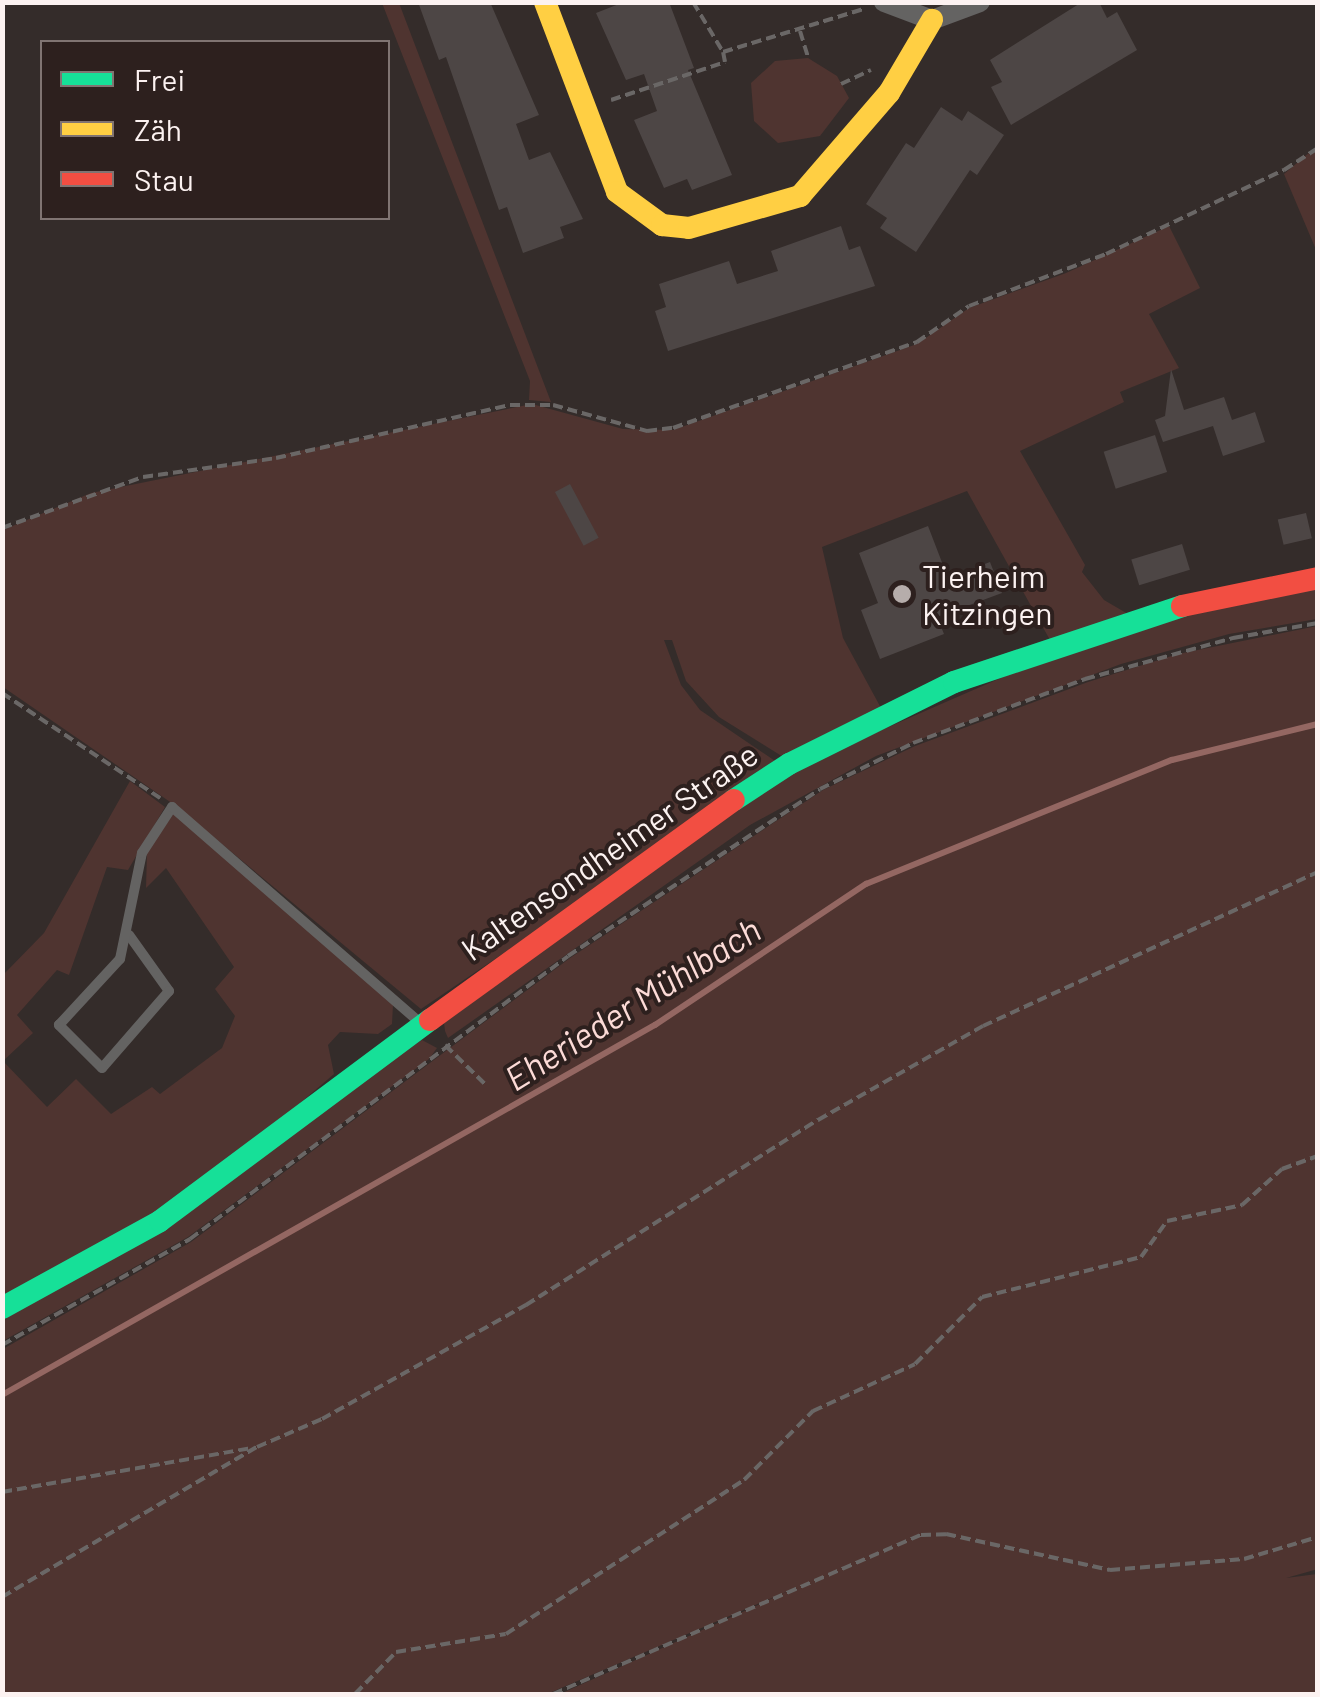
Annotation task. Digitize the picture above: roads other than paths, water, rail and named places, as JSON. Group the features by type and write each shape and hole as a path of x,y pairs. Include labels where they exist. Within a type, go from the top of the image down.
{"main road":[{"path":"545,2 616,192 662,224 710,227 800,196 831,167 889,93 932,20"},
{"name":"Kaltensondheimer Straße","path":"2,1308 160,1221 688,828 854,729 954,682 1103,627 1210,597 1318,578"}],"street":[{"path":"884,2 932,20 980,2"}],"lane":[{"path":"129,935 169,991 102,1068 59,1025 120,958 129,935 142,852 172,807 422,1025"}],"waterway":[{"name":"Eherieder Mühlbach","path":"2,1395 655,1025 866,884 1172,760 1318,724"}],"place":[{"name":"Tierheim Kitzingen","path":"902,594"}]}
